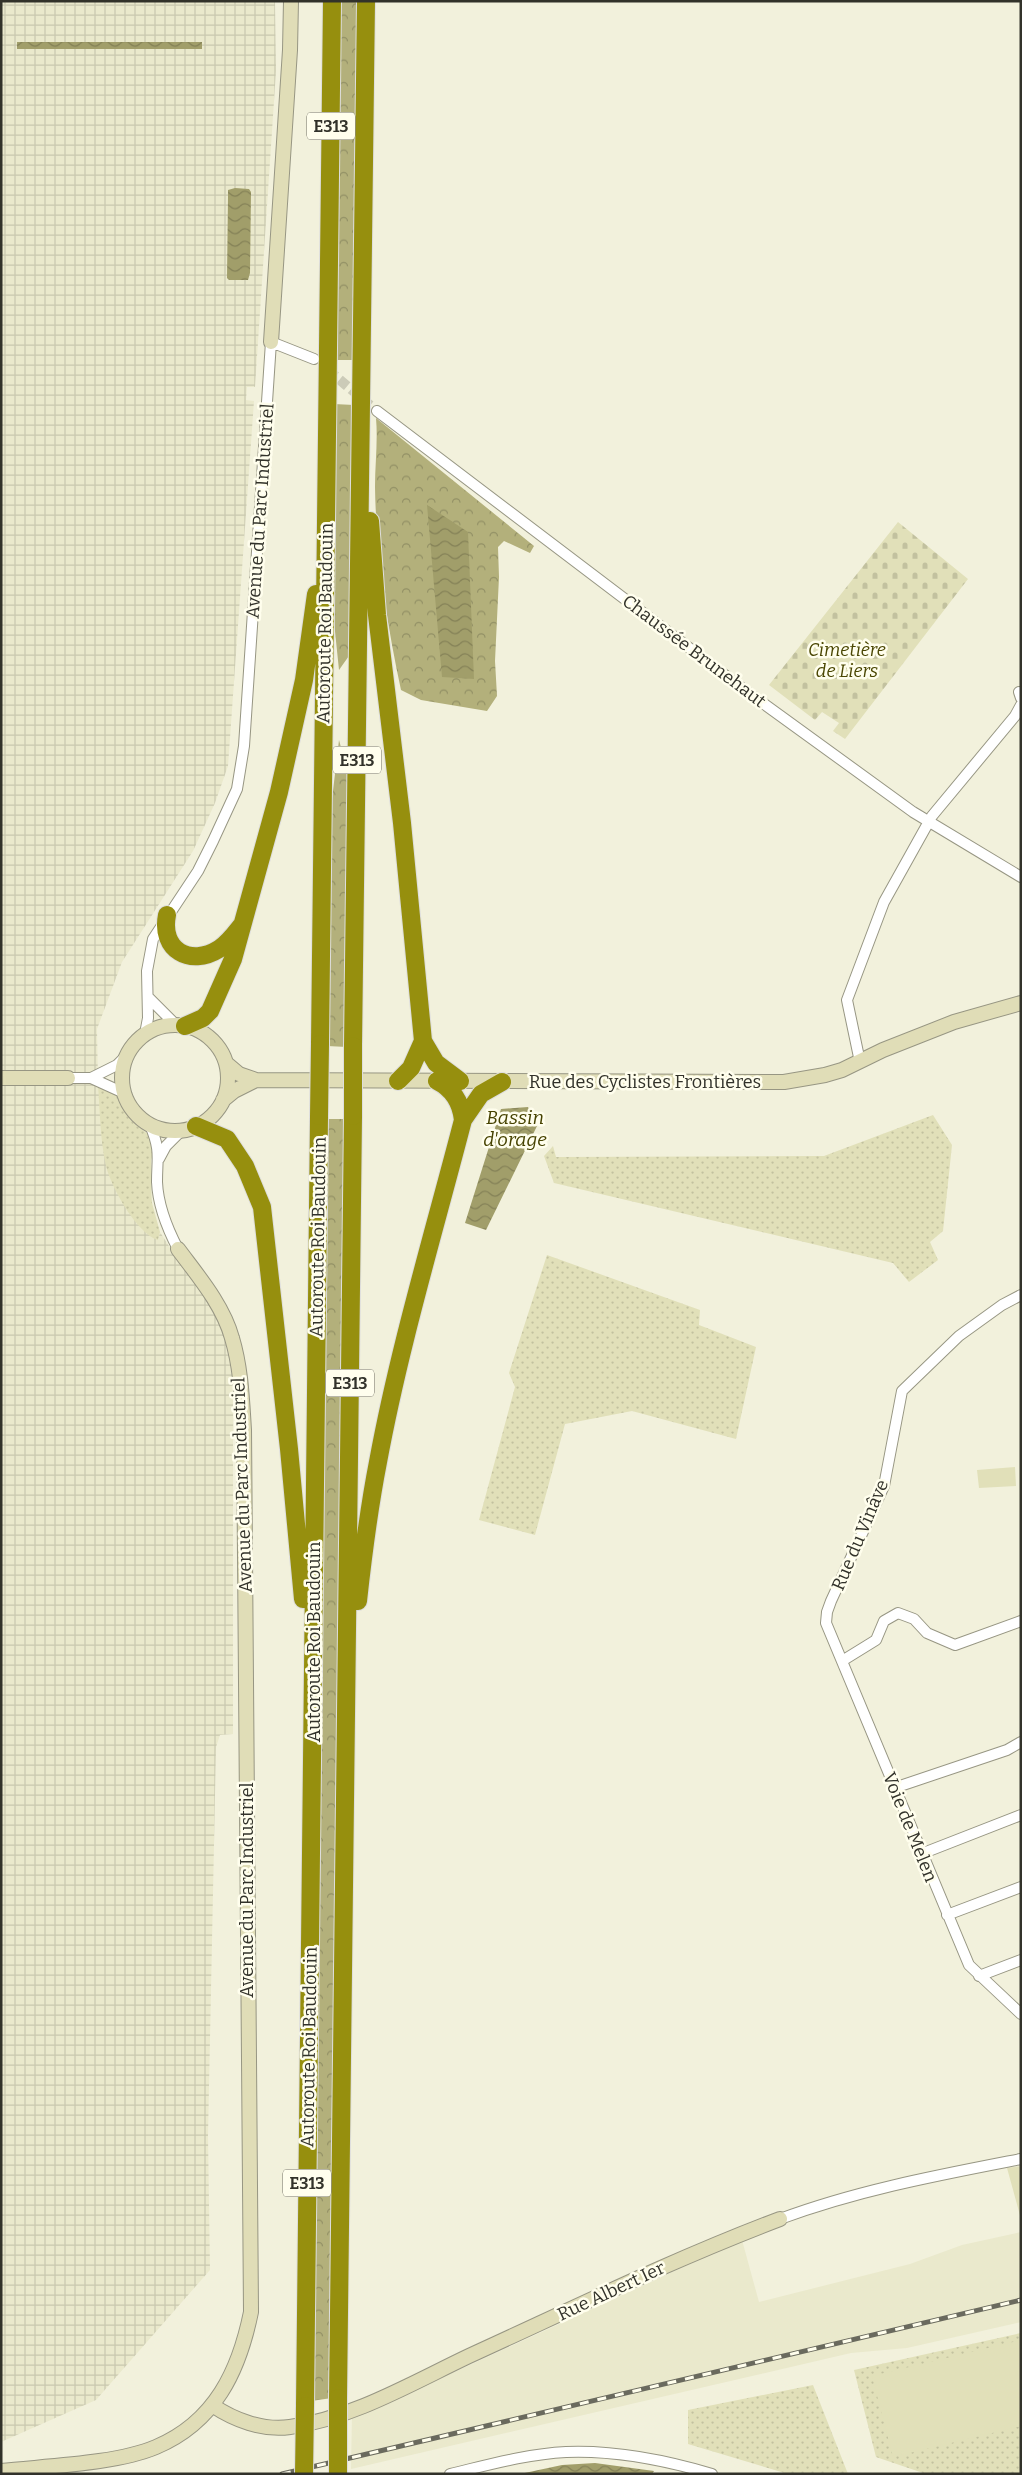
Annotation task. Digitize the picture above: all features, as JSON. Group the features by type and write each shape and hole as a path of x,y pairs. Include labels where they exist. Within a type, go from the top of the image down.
{"highway":[{"name":"Autoroute Roi Baudouin","path":"304,2474 332,1"},
{"name":"Autoroute Roi Baudouin","path":"338,2474 366,1"},
{"path":"360,474 369,509 378,615 424,1041 436,1063 460,1081"},
{"path":"181,1025 203,1018 213,1006 233,959 282,782 304,680 316,594 326,568"},
{"path":"167,915 166,934 170,944 177,951 192,956 206,955 220,948 244,922"},
{"path":"398,1081 411,1068 424,1041"},
{"path":"437,1081 456,1096 463,1120"},
{"path":"347,1651 356,1618 365,1540 378,1461 396,1381 463,1120 481,1094 502,1082"},
{"path":"189,1128 227,1139 245,1166 262,1207 290,1449 304,1616 313,1640"}],"street":[{"name":"Avenue du Parc Industriel","path":"145,1034 148,998 147,971 151,947 167,915 198,871 233,798 237,789 244,746 290,60 291,1"},
{"path":"272,342 314,359"},
{"name":"Chaussée Brunehaut","path":"377,411 742,688 929,822 1021,877"},
{"path":"860,1062 847,1000 884,902 929,822 1015,716 1021,705"},
{"path":"148,998 181,1025"},
{"name":"Rue des Cyclistes Frontières","path":"226,1063 239,1074 256,1080 784,1082 825,1075 954,1022 1021,1003"},
{"path":"92,1078 117,1065 137,1041 145,1034 157,1028 181,1025 194,1028 211,1038 220,1050 226,1063 228,1082 223,1100 212,1115 189,1128 166,1146 159,1159"},
{"path":"126,1056 122,1079 124,1093 134,1111 150,1125 164,1130 189,1128"},
{"path":"1,1078 92,1078 124,1093"},
{"name":"Rue des Cyclistes Frontières","path":"223,1100 234,1091 256,1080"},
{"name":"Avenue du Parc Industriel","path":"1,2471 119,2457 156,2447 189,2428 212,2405 231,2376 241,2354 251,2312 244,1430 240,1376 232,1336 219,1308 178,1248 165,1224 157,1182 159,1159 150,1125"},
{"name":"Rue du Vinâve","path":"826,1623 829,1605 884,1486 902,1391 959,1336 1002,1305 1021,1295"},
{"path":"842,1661 876,1640 884,1621 898,1613 914,1619 927,1634 955,1645 1021,1621"},
{"name":"Voie de Melen","path":"826,1623 969,1965 978,1976 1021,2014"},
{"path":"894,1788 1007,1750 1021,1742"},
{"path":"921,1854 1021,1815"},
{"path":"947,1915 1021,1886"},
{"path":"978,1976 1021,1960"},
{"name":"Rue Albert Ier","path":"212,2405 230,2418 277,2427 290,2427 351,2410 672,2262 816,2205 897,2184 1021,2159"},
{"path":"450,2474 519,2458 566,2452 625,2453 712,2474"}],"shaded area":[{"path":"1,1 275,1 276,71 255,387 247,387 246,400 254,401 228,766 215,803 193,851 122,962 97,1029 98,1085 158,1240 160,1232 174,1254 200,1285 226,1335 233,1383 233,1734 220,1735 216,1747 208,2136 210,2270 96,2400 1,2442"},
{"path":"1021,2232 1021,2322 907,2348 851,2353 351,2469 352,2415 400,2397 742,2240 759,2302 910,2264 962,2245"}],"green space":[{"path":"339,1 359,1 355,360 335,360"},
{"path":"334,404 354,405 351,653 339,670 333,612"},
{"path":"376,418 534,546 530,553 504,541 498,547 499,577 495,661 497,696 487,711 421,700 401,690 391,640 380,564 375,487"},
{"name":"Cimetière de Liers","path":"898,522 968,579 845,739 833,731 839,723 822,712 815,720 769,685"},
{"path":"339,740 350,781 347,1047 327,1046 330,816"},
{"path":"98,1085 114,1091 131,1120 150,1136 155,1150 151,1160 151,1185 152,1203 160,1232 158,1240 142,1229 126,1209 113,1186 102,1146"},
{"path":"933,1115 952,1145 943,1231 930,1242 938,1260 909,1282 893,1263 554,1183 544,1156 553,1146 556,1157 824,1156"},
{"path":"327,1119 346,1119 332,2398 311,2401 321,1760"},
{"path":"547,1255 700,1310 699,1325 756,1347 736,1439 632,1411 565,1424 535,1535 479,1520 515,1387 509,1373"},
{"path":"1015,1467 1016,1486 979,1488 977,1470"},
{"path":"1021,2166 1021,2219 1007,2168"},
{"path":"1021,2333 1021,2474 926,2474 876,2457 854,2370"},
{"path":"1021,2340 1021,2426 893,2457 872,2376"},
{"path":"813,2385 848,2474 788,2474 688,2444 688,2410"}],"water":[{"path":"17,42 202,42 202,49 17,49"},
{"path":"235,188 249,189 251,192 250,273 248,280 229,280 227,278 228,190"},
{"path":"427,505 468,532 474,679 442,677"},
{"name":"Bassin d'orage","path":"528,1107 537,1126 486,1230 465,1223 501,1109"},
{"path":"595,2463 654,2471 652,2474 520,2474 562,2465"}],"tunnel":[{"path":"328,370 377,411"}],"railway":[{"path":"282,2474 1021,2300"}]}
